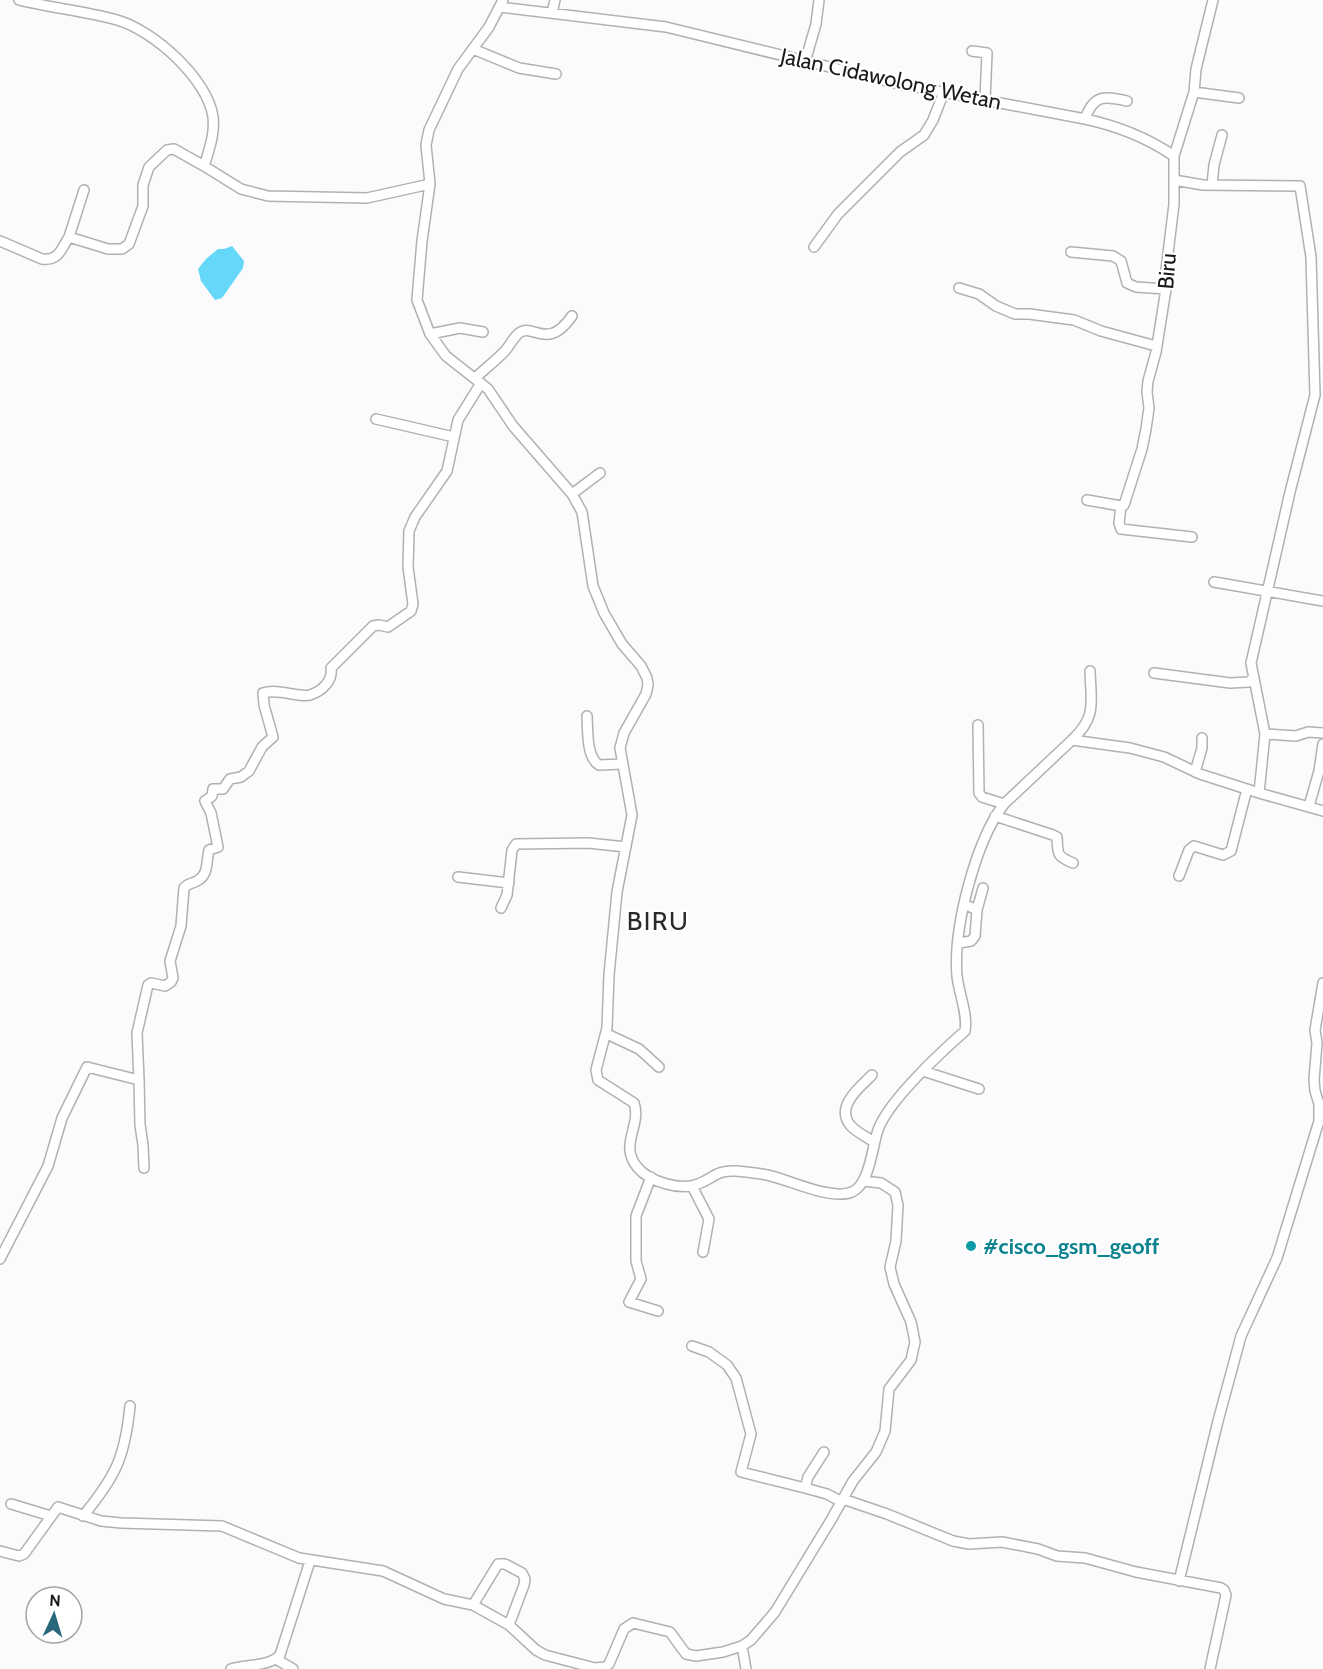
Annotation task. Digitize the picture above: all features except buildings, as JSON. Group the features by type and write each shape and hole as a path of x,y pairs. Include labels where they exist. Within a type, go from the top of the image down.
{"street":[{"path":"19,0 119,21 152,38 175,56 198,82 208,98 213,116 213,133 204,166"},
{"path":"555,0 552,13 502,3 458,69 429,130 426,145 430,184 417,300 430,334 446,356 488,389 513,426 572,494 582,512 588,560 597,596 622,644 641,666 648,685 646,694 621,740 622,764 632,808 615,912 607,1034 596,1070 598,1080 634,1103 636,1116 629,1145 631,1155 639,1169 651,1177 673,1185 692,1186 718,1172 734,1171 769,1175 804,1188 838,1193 851,1192 863,1181 878,1129 886,1114 923,1071 965,1031 957,977 967,887 995,816 1004,804 1081,733 1089,718 1090,671"},
{"path":"805,62 816,24 819,0"},
{"name":"Biru","path":"1121,506 1126,502 1142,449 1149,408 1148,381 1166,289 1174,204 1174,156 1194,92 1196,69 1213,0"},
{"name":"Jalan Cidawolong Wetan","path":"552,13 666,27 895,83 1084,118 1132,132 1174,156"},
{"path":"473,49 519,68 556,74"},
{"path":"972,51 987,53 985,100"},
{"path":"814,247 838,214 900,152 924,135 933,120 944,92"},
{"path":"1194,92 1239,98"},
{"path":"1084,118 1092,103 1099,99 1114,98 1127,101"},
{"path":"1212,185 1214,165 1222,135"},
{"path":"69,237 108,249 122,249 129,244 143,206 143,185 149,167 167,150 174,148 240,189 268,196 367,198 430,184"},
{"path":"1174,180 1182,183 1212,185 1300,186 1311,256 1319,395 1267,590 1251,663 1265,734 1259,793"},
{"path":"0,241 42,259 49,260 58,256 69,237 84,190"},
{"path":"1071,252 1113,256 1121,261 1127,283 1136,287 1166,289"},
{"path":"1311,256 1323,257"},
{"path":"958,288 979,294 996,306 1015,314 1074,320 1101,331 1156,346"},
{"path":"144,1168 137,1033 148,985 151,983 165,986 173,978 170,962 181,926 184,888 202,878 206,872 209,850 218,847 211,813 206,801 212,796 213,789 224,789 230,779 241,777 249,771 265,742 272,739 262,693 280,691 310,695 327,685 332,677 332,668 373,626 388,627 411,611 413,604 408,567 409,531 415,517 447,471 458,420 478,380 519,332 550,334 557,332 572,316"},
{"path":"430,334 460,328 483,332"},
{"path":"376,418 454,437"},
{"path":"572,494 600,473"},
{"path":"1087,500 1121,506 1119,523 1121,529 1192,537"},
{"path":"1214,582 1323,601"},
{"path":"1154,673 1235,683 1249,682 1254,677"},
{"path":"587,716 591,756 595,764 622,764"},
{"path":"978,725 979,793 981,797 1004,804"},
{"path":"1265,734 1296,736 1308,732 1323,733"},
{"path":"1195,772 1202,748 1202,738"},
{"path":"1072,740 1130,748 1164,757 1195,772 1323,811"},
{"path":"1309,807 1319,771 1323,744"},
{"path":"1179,876 1189,849 1194,846 1223,855 1231,850 1247,789"},
{"path":"995,816 1057,837 1060,857 1073,863"},
{"path":"501,908 507,895 512,850 519,843 588,843 626,847"},
{"path":"458,876 509,883"},
{"path":"959,943 974,939 977,910 983,888"},
{"path":"964,904 977,910"},
{"path":"1179,1581 1241,1336 1277,1258 1319,1121 1321,1103 1315,1086 1317,1041 1315,1030 1323,983"},
{"path":"607,1034 639,1049 659,1067"},
{"path":"1,1257 48,1166 63,1118 86,1068 88,1066 139,1080"},
{"path":"923,1071 979,1089"},
{"path":"872,1075 850,1098 846,1112 851,1126 874,1142"},
{"path":"651,1177 636,1216 635,1255 641,1279 629,1300 631,1304 658,1311"},
{"path":"0,1551 19,1556 24,1554 58,1507 83,1516 120,1523 222,1526 299,1558 383,1571 444,1599 473,1605 509,1625 536,1650 545,1655 601,1668 609,1664 624,1629 633,1623 670,1632 690,1656 705,1656 742,1646 752,1640 775,1612 853,1481 876,1452 885,1431 890,1389 911,1360 915,1342 911,1322 894,1284 890,1267 896,1241 898,1205 895,1192 881,1183 863,1181"},
{"path":"692,1186 709,1219 703,1252"},
{"path":"692,1346 709,1352 727,1365 736,1378 751,1434 741,1472 805,1488 888,1514 953,1541 969,1544 1002,1542 1038,1549 1057,1556 1085,1558 1179,1581 1221,1588 1226,1592 1210,1669"},
{"path":"83,1516 117,1469 128,1432 130,1406"},
{"path":"805,1488 808,1477 824,1452"},
{"path":"11,1504 51,1516"},
{"path":"231,1669 276,1659 283,1649 310,1561"},
{"path":"473,1605 498,1564 505,1564 522,1573 525,1579 524,1585 509,1625"},
{"path":"742,1646 746,1669"},
{"path":"276,1659 293,1669"}],"water":[{"path":"232,246 244,261 243,268 222,298 215,300 201,281 198,269 218,249"}],"place":[{"name":"#cisco_gsm_geoff","path":"971,1246"}],"district":[{"name":"BIRU","path":"658,921"}]}
